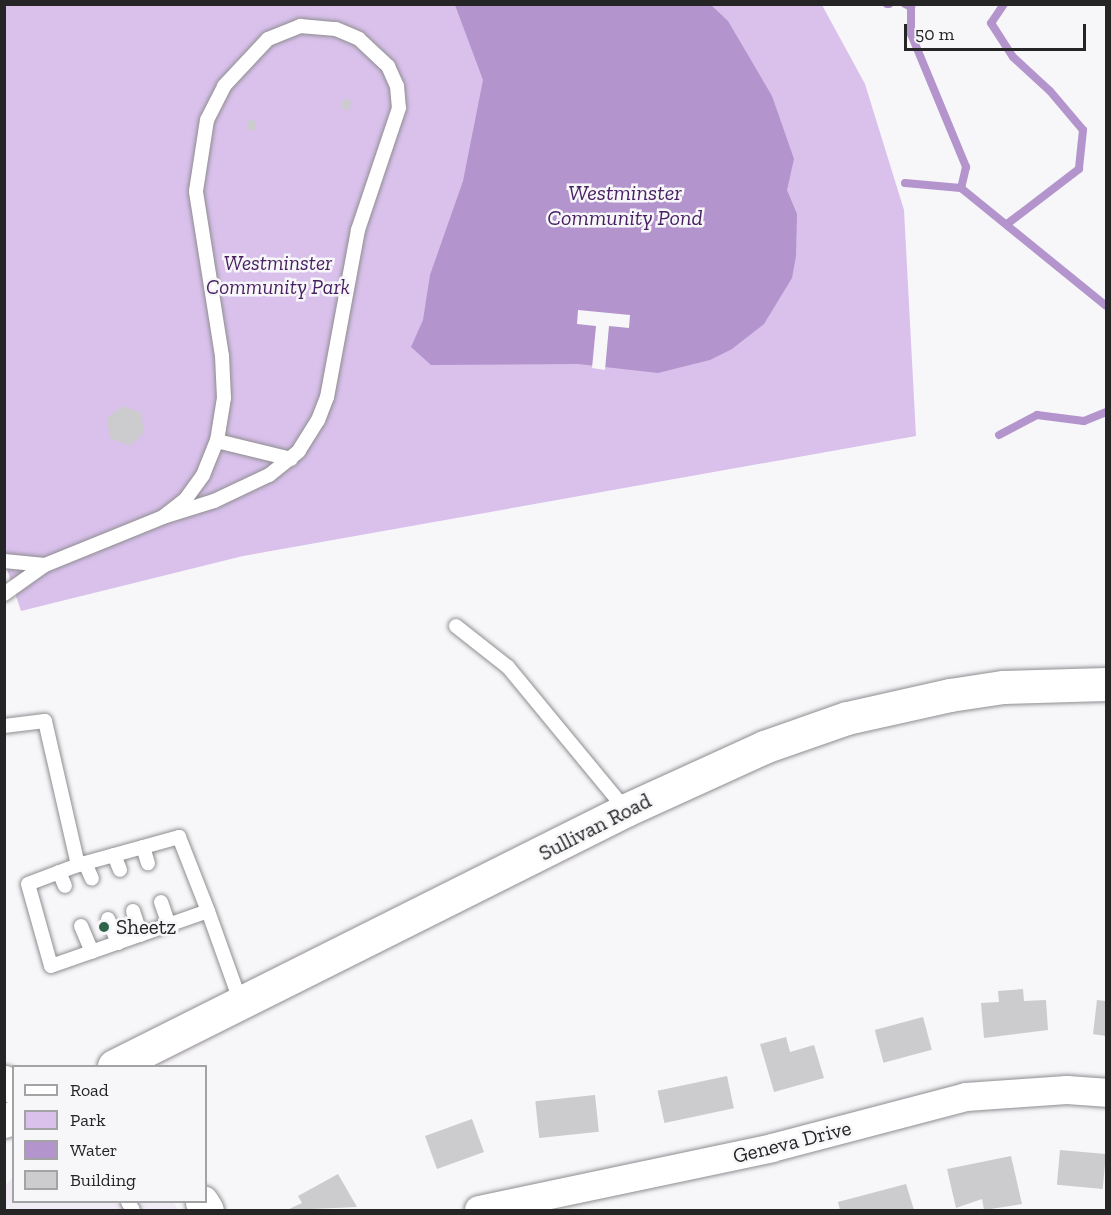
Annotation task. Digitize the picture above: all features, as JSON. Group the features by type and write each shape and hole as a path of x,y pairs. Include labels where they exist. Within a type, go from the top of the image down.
{"main road":[{"name":"Sullivan Road","path":"119,1065 626,810 764,747 847,718 1003,687 1107,684"}],"street":[{"name":"Geneva Drive","path":"479,1210 772,1148 966,1098 1067,1090 1107,1093"}],"lane":[{"path":"4,594 45,565 163,517 242,489 291,459 306,441 327,398 356,240 399,108 397,86 380,56 360,39 325,26 290,28 255,50 224,86 203,137 196,191 222,356 224,398 217,441 195,487 163,517"},
{"path":"217,441 291,459"},
{"path":"4,561 45,565"},
{"path":"456,627 508,667 626,810"},
{"path":"4,726 45,722 82,864 92,879"},
{"path":"208,911 51,966 28,884 82,864 179,837 208,911 241,1004"},
{"path":"143,847 148,863"},
{"path":"114,855 120,870"},
{"path":"59,872 65,886"},
{"path":"161,902 169,925"},
{"path":"133,910 141,935"},
{"path":"108,919 118,943"},
{"path":"81,926 92,952"}],"shaded area":[{"path":"12,1179 12,1203 174,1203 178,1210 5,1210 4,1186"}],"green space":[{"name":"Westminster Community Park","path":"4,5 822,5 865,84 904,210 916,436 243,556 21,611 4,560"}],"water":[{"name":"Westminster Community Pond","path":"710,4 728,21 772,96 794,159 787,190 797,214 796,256 792,278 764,324 732,349 710,360 658,373 578,364 431,365 411,347 423,320 430,275 463,181 483,80 455,5"}],"pier":[{"path":"578,310 630,315 629,328 609,326 605,370 592,368 596,326 577,324"}],"building":[{"path":"343,99 351,100 350,110 342,109"},
{"path":"248,120 256,121 256,130 247,130"},
{"path":"273,261 282,262 281,272 272,271"},
{"path":"123,406 141,413 144,433 129,446 110,438 107,418"},
{"path":"1023,989 1024,1001 1046,1000 1048,1030 984,1038 981,1003 999,1002 998,991"},
{"path":"1097,1000 1106,1001 1106,1036 1093,1034"},
{"path":"923,1017 932,1050 884,1063 875,1030"},
{"path":"786,1037 790,1052 814,1045 824,1078 774,1092 760,1044"},
{"path":"727,1076 734,1108 664,1123 658,1091"},
{"path":"595,1095 599,1132 539,1138 535,1101"},
{"path":"472,1119 484,1152 437,1169 425,1136"},
{"path":"1060,1150 1106,1154 1103,1189 1057,1185"},
{"path":"1011,1156 1022,1204 984,1210 982,1199 956,1208 947,1169"},
{"path":"338,1174 357,1207 287,1210 302,1203 298,1196"},
{"path":"906,1184 914,1210 840,1210 838,1202"}],"waterway":[{"path":"905,4 911,7 911,34 966,167 961,188"},
{"path":"1004,4 991,23 1013,57 1050,91 1083,130 1079,169 1007,224"},
{"path":"905,183 961,188 1106,306"},
{"path":"999,435 1037,415 1084,421 1106,412"}],"place":[{"name":"Sheetz","path":"104,927"}]}
